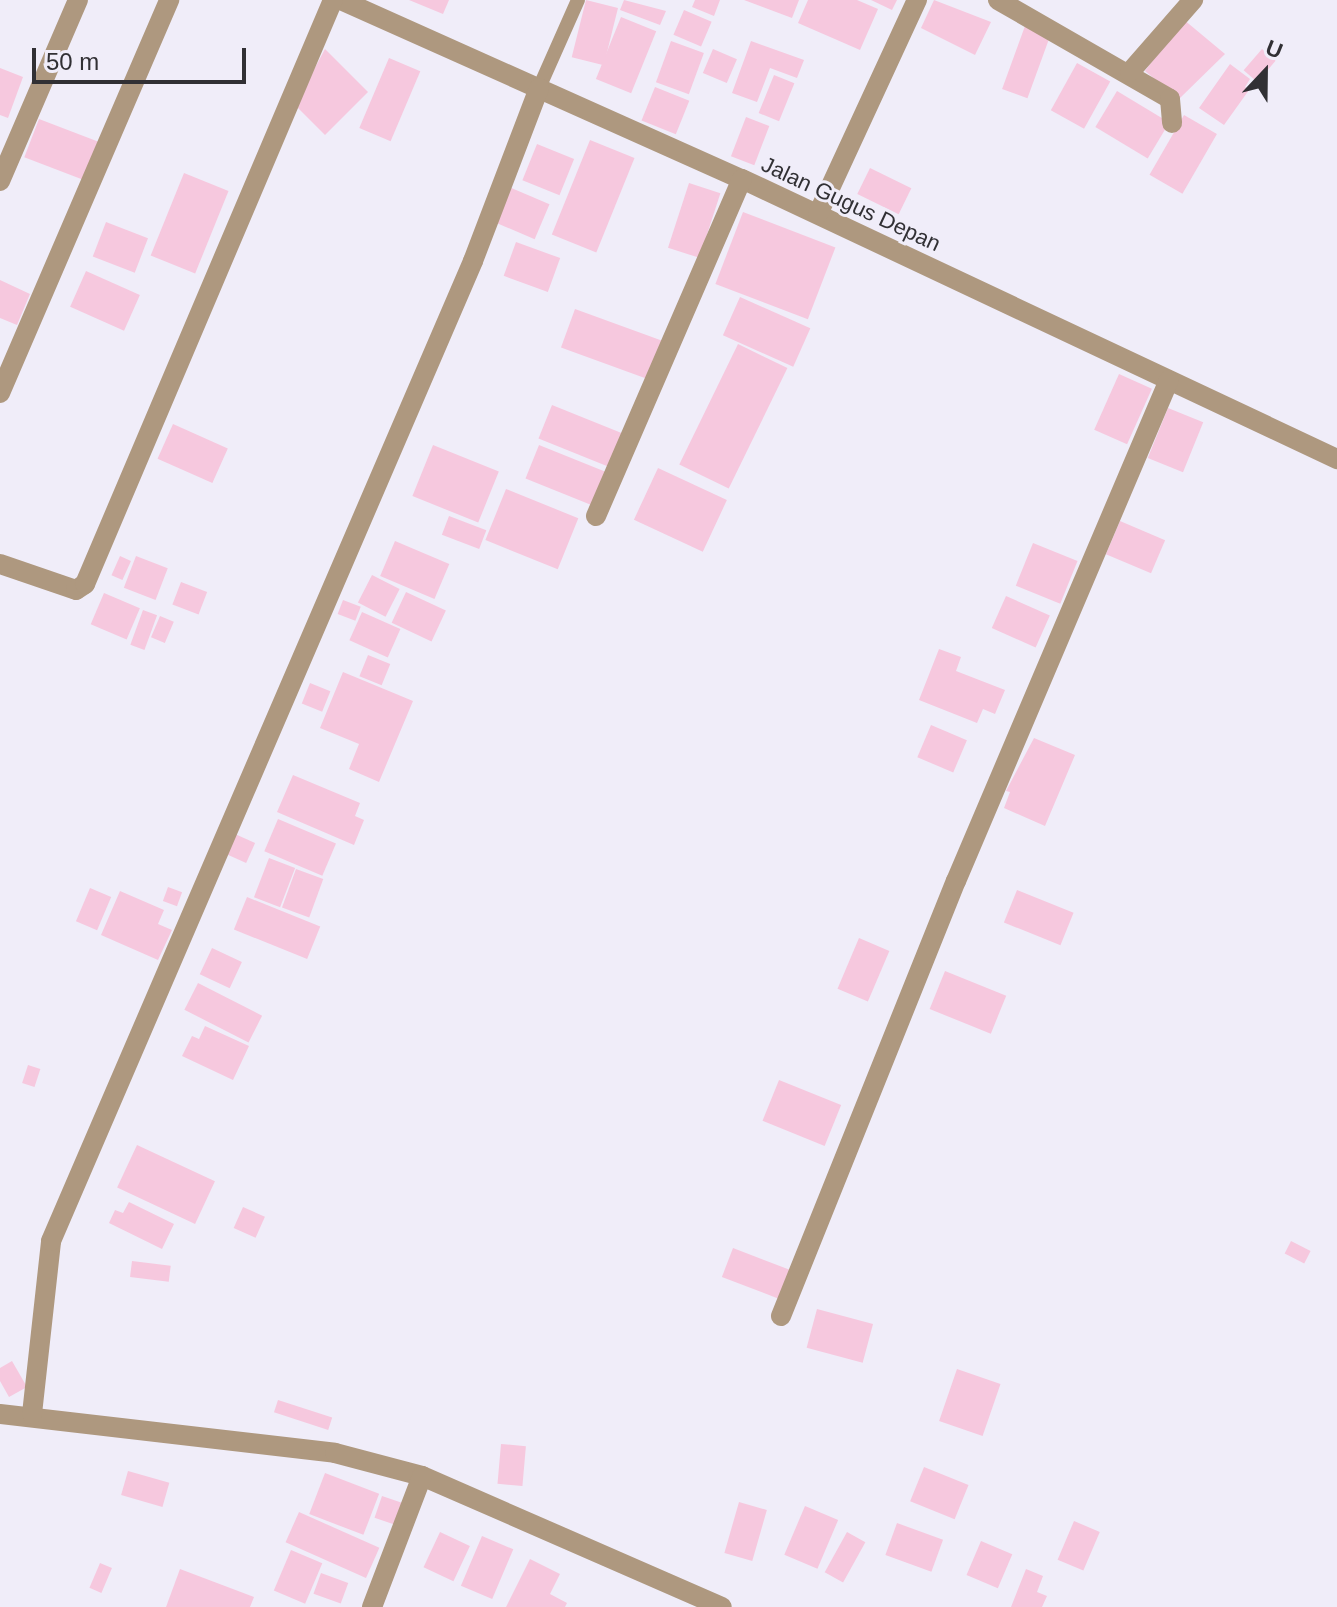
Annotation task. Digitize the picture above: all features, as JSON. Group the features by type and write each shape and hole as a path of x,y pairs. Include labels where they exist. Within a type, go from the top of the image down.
{"street":[{"path":"0,181 78,0"},
{"path":"0,393 169,0"},
{"path":"0,564 76,590 85,584 333,0"},
{"name":"Jalan Gugus Depan","path":"341,0 818,214 1337,459"},
{"path":"818,214 917,0"},
{"path":"998,0 1130,72 1170,99 1172,123"},
{"path":"1130,72 1193,0"},
{"path":"32,1414 51,1241 473,261 539,88"},
{"path":"596,516 742,179"},
{"path":"781,1316 956,881 1169,380"},
{"path":"0,1414 32,1414 335,1453 422,1476 683,1600 722,1607"},
{"path":"372,1607 422,1476"}],"lane":[{"path":"539,88 578,0"}],"building":[{"path":"409,0 449,0 443,14"},
{"path":"586,0 618,8 604,65 572,57"},
{"path":"624,0 666,11 660,25 620,10"},
{"path":"695,0 720,0 714,16 692,7"},
{"path":"744,0 799,0 792,18"},
{"path":"808,0 857,0 878,9 860,50 798,23"},
{"path":"871,0 897,0 892,10"},
{"path":"934,0 991,22 975,55 921,28"},
{"path":"684,10 712,22 701,47 673,35"},
{"path":"621,17 656,31 631,93 596,79"},
{"path":"1183,19 1225,54 1179,99 1145,71"},
{"path":"1025,26 1050,35 1027,98 1002,89"},
{"path":"671,41 704,53 689,94 656,82"},
{"path":"751,41 804,60 797,78 770,68 757,102 732,93"},
{"path":"325,49 368,92 325,135 295,105"},
{"path":"713,49 737,59 727,83 703,73"},
{"path":"1262,49 1276,61 1257,82 1244,70"},
{"path":"389,58 420,71 391,141 359,128"},
{"path":"1077,63 1110,81 1084,129 1051,110"},
{"path":"1230,64 1250,79 1245,87 1249,90 1224,125 1199,108"},
{"path":"0,68 23,77 8,118 0,115"},
{"path":"774,75 794,83 779,121 759,113"},
{"path":"655,87 689,101 676,134 642,120"},
{"path":"1117,91 1169,122 1148,158 1095,127"},
{"path":"1184,115 1217,134 1182,194 1150,175"},
{"path":"746,117 769,126 754,165 731,156"},
{"path":"39,119 98,142 83,180 24,157"},
{"path":"590,140 635,158 596,253 552,235"},
{"path":"537,144 574,159 559,195 522,180"},
{"path":"870,168 911,188 899,214 857,194"},
{"path":"184,173 229,191 195,274 151,256"},
{"path":"689,183 720,193 699,258 668,248"},
{"path":"509,187 550,204 535,239 494,222"},
{"path":"743,212 835,247 808,319 715,284"},
{"path":"106,222 148,238 135,273 93,257"},
{"path":"516,242 560,258 548,292 504,276"},
{"path":"86,271 140,295 124,331 70,307"},
{"path":"0,280 30,294 17,325 0,318"},
{"path":"740,297 810,328 793,367 723,335"},
{"path":"575,309 664,341 650,380 561,348"},
{"path":"738,344 787,368 729,489 679,464"},
{"path":"1119,374 1152,389 1127,444 1094,430"},
{"path":"552,405 625,435 612,468 539,438"},
{"path":"1168,408 1203,422 1183,472 1148,458"},
{"path":"173,424 228,448 212,483 158,459"},
{"path":"433,445 499,472 478,523 412,496"},
{"path":"539,445 607,472 593,506 526,478"},
{"path":"658,468 727,500 703,552 634,520"},
{"path":"506,489 578,518 558,569 485,540"},
{"path":"449,516 486,530 479,549 442,535"},
{"path":"1120,521 1165,540 1151,573 1106,554"},
{"path":"395,541 449,564 434,599 380,576"},
{"path":"1033,543 1078,561 1060,604 1016,586"},
{"path":"120,556 131,561 122,580 111,575"},
{"path":"136,556 168,568 156,600 124,588"},
{"path":"372,575 400,589 386,617 358,603"},
{"path":"181,582 207,592 199,614 172,604"},
{"path":"406,592 446,611 432,641 392,623"},
{"path":"104,593 140,608 127,640 91,624"},
{"path":"1006,596 1050,616 1036,647 992,628"},
{"path":"343,600 361,607 355,621 338,614"},
{"path":"143,610 157,615 144,650 130,645"},
{"path":"362,612 400,629 388,657 349,640"},
{"path":"160,616 174,622 165,643 151,637"},
{"path":"939,649 961,657 956,671 1005,690 995,714 983,709 977,723 919,700"},
{"path":"368,655 390,664 382,685 359,676"},
{"path":"343,672 413,701 379,782 349,769 359,744 320,728"},
{"path":"310,683 330,691 322,712 302,703"},
{"path":"931,725 967,740 953,772 917,757"},
{"path":"1034,738 1075,755 1045,826 1004,808 1010,792 1006,791"},
{"path":"293,775 360,803 355,816 364,820 354,845 277,812"},
{"path":"278,819 336,844 322,876 264,851"},
{"path":"235,834 255,843 246,863 226,854"},
{"path":"269,858 295,868 280,907 254,897"},
{"path":"296,869 323,879 309,917 282,908"},
{"path":"168,887 182,892 177,906 163,901"},
{"path":"90,888 111,897 97,930 76,921"},
{"path":"1017,890 1074,913 1060,945 1004,922"},
{"path":"120,891 164,910 158,924 172,930 158,960 101,935"},
{"path":"247,897 320,927 307,959 234,929"},
{"path":"859,938 889,951 868,1002 838,989"},
{"path":"212,948 242,962 230,988 200,974"},
{"path":"945,971 1006,996 991,1034 930,1009"},
{"path":"198,983 262,1016 249,1042 184,1010"},
{"path":"205,1026 249,1046 233,1080 182,1056 192,1036 199,1039"},
{"path":"28,1065 40,1069 34,1087 22,1083"},
{"path":"779,1080 841,1105 825,1146 763,1121"},
{"path":"137,1145 215,1181 195,1224 117,1188"},
{"path":"129,1202 174,1224 162,1249 109,1223 115,1210 123,1213"},
{"path":"243,1207 265,1217 256,1238 234,1228"},
{"path":"1291,1241 1311,1251 1304,1263 1285,1253"},
{"path":"733,1248 797,1273 786,1302 722,1277"},
{"path":"132,1261 171,1266 169,1282 130,1277"},
{"path":"817,1309 873,1324 863,1363 807,1348"},
{"path":"12,1361 27,1387 9,1397 0,1381 0,1368"},
{"path":"957,1369 1000,1384 983,1436 939,1421"},
{"path":"278,1400 332,1418 328,1430 274,1412"},
{"path":"501,1444 526,1446 522,1486 498,1484"},
{"path":"924,1467 969,1485 955,1519 910,1501"},
{"path":"128,1471 169,1483 162,1507 121,1495"},
{"path":"325,1473 379,1494 363,1535 309,1514"},
{"path":"382,1496 402,1503 394,1525 375,1518"},
{"path":"739,1502 767,1510 752,1561 724,1553"},
{"path":"805,1506 838,1520 817,1569 784,1555"},
{"path":"299,1512 379,1548 366,1578 286,1542"},
{"path":"1074,1521 1100,1532 1083,1571 1058,1560"},
{"path":"897,1523 943,1540 931,1572 885,1555"},
{"path":"440,1532 470,1546 453,1581 424,1567"},
{"path":"847,1532 865,1542 843,1582 825,1572"},
{"path":"482,1536 513,1549 492,1599 461,1586"},
{"path":"981,1541 1012,1554 998,1588 967,1575"},
{"path":"291,1550 322,1563 305,1604 274,1591"},
{"path":"530,1559 560,1574 550,1594 567,1603 565,1607 506,1607"},
{"path":"100,1563 112,1568 101,1593 89,1588"},
{"path":"180,1569 254,1597 250,1607 166,1607"},
{"path":"1026,1569 1043,1576 1037,1592 1047,1596 1042,1607 1011,1607"},
{"path":"321,1573 348,1583 341,1604 313,1594"}]}
